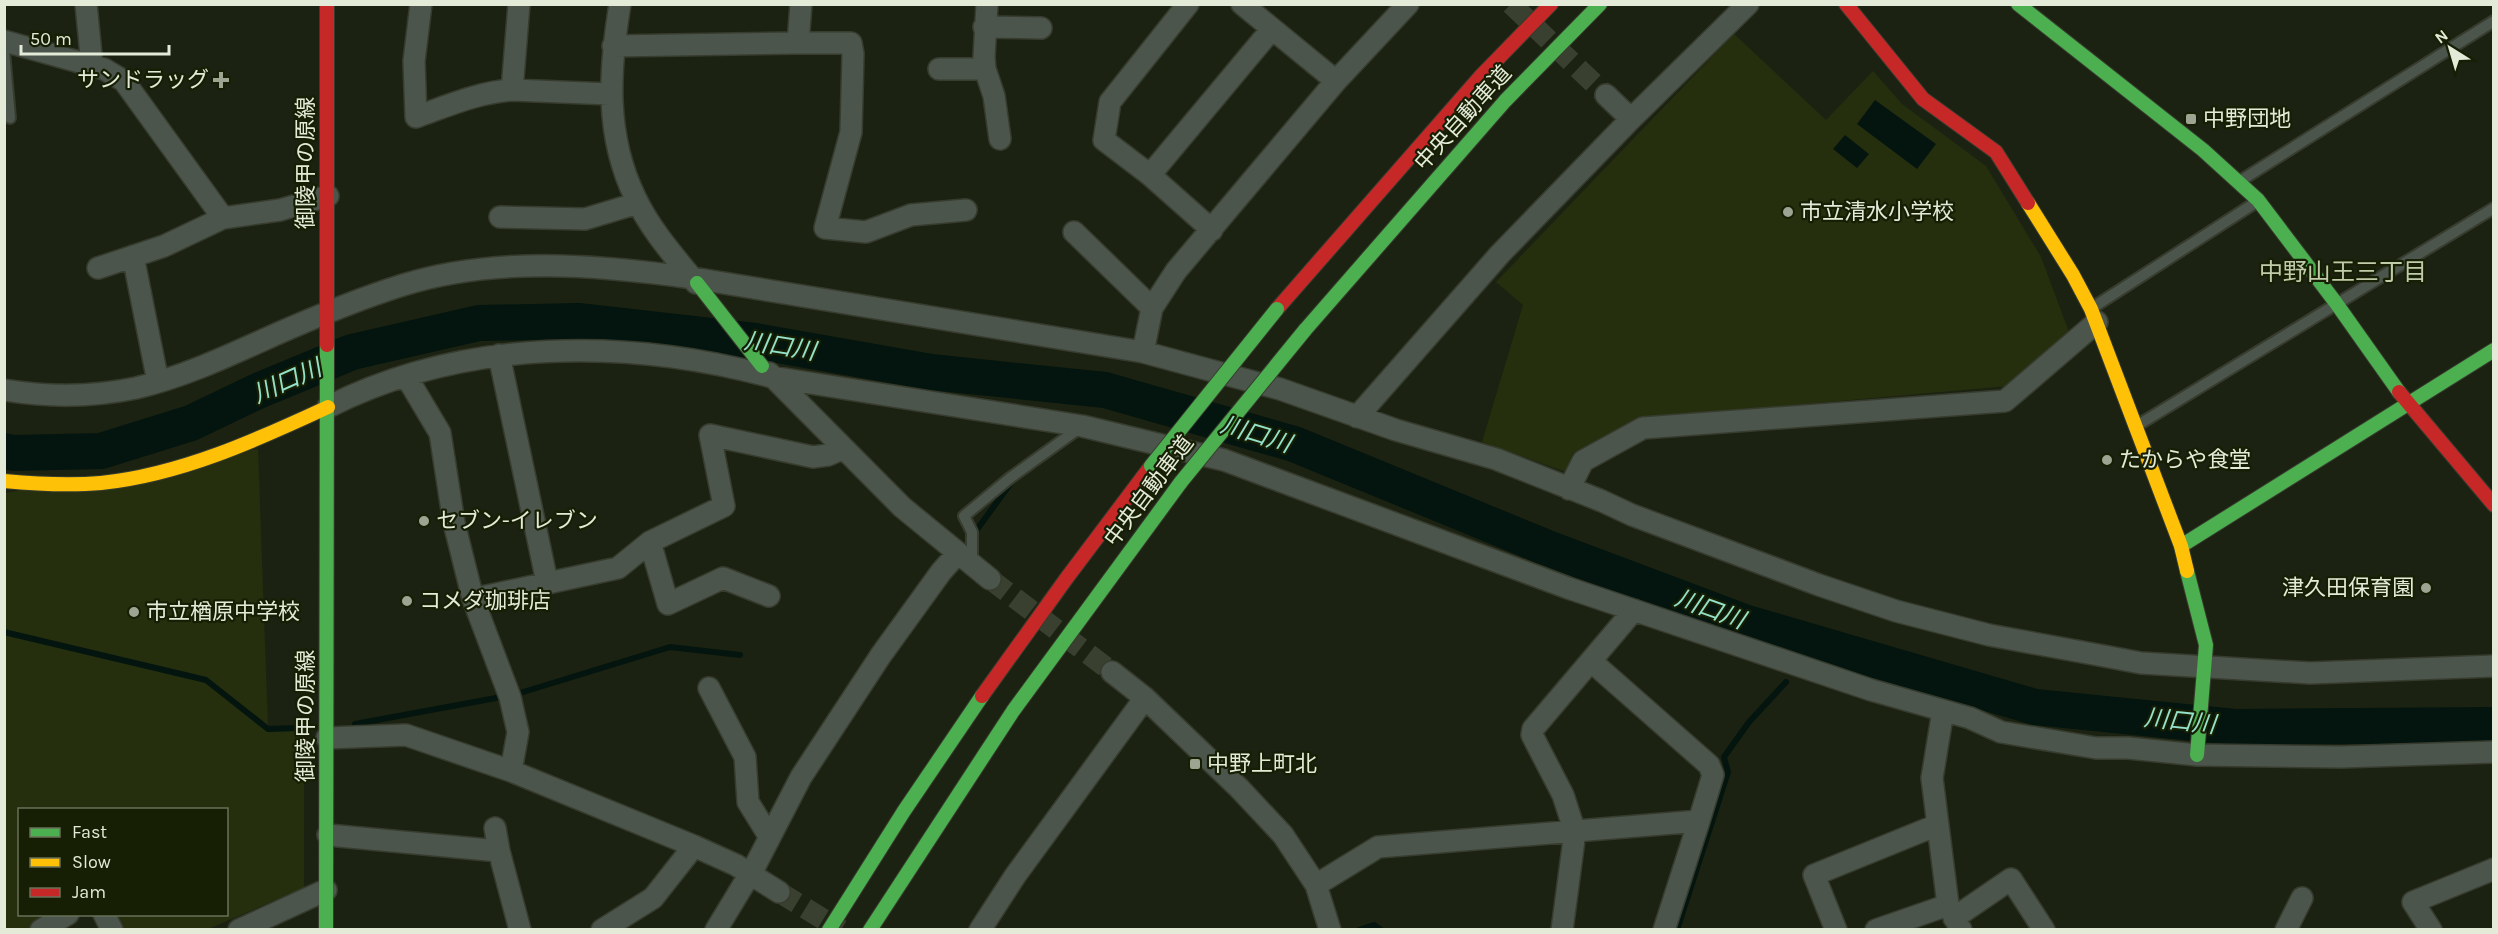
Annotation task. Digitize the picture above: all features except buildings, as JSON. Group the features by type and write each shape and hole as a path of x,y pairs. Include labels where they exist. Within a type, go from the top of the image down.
{"main road":[{"name":"御陵甲の原線","path":"326,930 328,835 327,4"},
{"name":"中央自動車道","path":"829,930 920,786 985,691 1064,578 1151,466 1277,309 1480,77 1551,4"},
{"name":"中央自動車道","path":"870,930 1013,711 1181,482 1305,330 1505,101 1600,4"},
{"path":"1846,4 1923,99 1996,152 2073,275 2094,316 2181,546 2204,630 2206,645 2197,752"},
{"path":"2024,7 2239,181 2258,200 2408,403 2493,505"},
{"path":"695,281 767,372"},
{"path":"2181,546 2493,350"},
{"path":"4,480 69,485 149,476 200,461 328,401"}],"street":[{"path":"86,4 92,65"},
{"path":"421,4 414,61 416,117 499,91 610,94"},
{"path":"512,90 519,4"},
{"path":"620,4 613,46 610,94 613,122 626,174 638,203 653,227 695,281"},
{"path":"798,43 801,4"},
{"path":"987,4 984,27 986,69 994,96 1000,139"},
{"path":"1188,4 1110,102 1104,140 1150,175 1212,230"},
{"path":"1242,4 1336,81"},
{"path":"1143,352 1152,308 1176,271 1336,81 1408,4"},
{"path":"1357,417 1500,254 1631,119 1748,4"},
{"path":"984,27 1041,28"},
{"path":"1150,175 1271,30"},
{"path":"4,41 92,65 124,81 223,218"},
{"path":"613,46 851,44 853,54 851,132 825,228 866,232 911,215 966,210"},
{"path":"939,69 986,69"},
{"path":"1606,95 1631,119"},
{"path":"98,268 164,246 223,218 280,210 328,196"},
{"path":"500,217 585,219 638,203"},
{"path":"1074,232 1152,308"},
{"path":"133,256 158,382"},
{"path":"4,390 64,396 119,391 192,371 405,284 458,273 518,267 594,266 1143,352 1280,389 1357,417 1496,459 1707,544 1896,611 1989,635 2141,663 2203,671 2310,673 2493,666"},
{"path":"1569,489 1583,461 1643,428 2005,401 2094,316"},
{"path":"328,401 346,398 406,376 499,355 562,350 618,350 727,365 1082,426 1224,460 1634,610 1871,690 1970,718 2001,732 2096,748 2341,758 2493,752"},
{"path":"499,355 547,582"},
{"path":"767,372 902,507 990,579"},
{"path":"406,376 440,434 454,523 473,599 510,697 518,732 511,771"},
{"path":"473,599 618,568 650,542 724,506 710,435 813,457 828,455 842,449"},
{"path":"650,542 668,604 723,578 769,596"},
{"path":"716,930 750,873 801,777 881,655 941,572 964,560"},
{"path":"1562,930 1575,832 1563,795 1532,735 1533,729 1634,610"},
{"path":"1592,662 1709,765 1713,776 1664,930"},
{"path":"1112,672 1145,698 1239,788 1283,835 1316,885 1330,930"},
{"path":"709,688 745,757 748,802 769,836"},
{"path":"980,930 1028,858 1145,698"},
{"path":"1943,711 1932,778 1937,825 1954,917"},
{"path":"327,738 406,735 511,771 694,846 750,873 778,892"},
{"path":"1316,885 1378,847 1699,821"},
{"path":"1836,930 1814,875 1937,825"},
{"path":"495,828 520,930"},
{"path":"328,835 499,851"},
{"path":"602,930 653,898 694,846"},
{"path":"2431,930 2413,902 2493,869"},
{"path":"1876,930 1954,917 2011,879 2044,930"},
{"path":"239,930 326,890"},
{"path":"2286,930 2302,898"},
{"path":"41,930 66,916"},
{"path":"105,916 112,930"}],"lane":[{"path":"2239,181 2493,21"},
{"path":"4,51 10,118"},
{"path":"2094,316 2258,200"},
{"path":"2135,427 2493,208"},
{"path":"964,560 972,532 964,516 1010,478 1082,426"}],"shaded area":[{"name":"市立清水小学校","path":"1734,34 1826,120 1873,71 1902,104 1986,166 2041,257 2069,332 2008,386 1637,419 1573,453 1566,472 1482,442 1523,305 1496,282"},
{"path":"1875,100 1936,144 1917,169 1857,124"},
{"path":"1845,135 1869,154 1857,168 1833,149"},
{"name":"市立楢原中学校","path":"258,449 268,729 304,728 304,888 208,929 122,929 114,916 228,916 228,808 18,808 18,916 52,916 38,929 5,930 5,493"}],"waterway":[{"name":"川口川","path":"4,451 13,453 101,451 191,423 260,390 352,352 479,323 578,321 755,341 931,372 1105,390 1294,444 1545,547 1747,623 2035,707 2235,727 2494,725"},
{"path":"976,531 1013,480"},
{"path":"4,632 206,680 268,729 298,728"},
{"path":"520,693 670,647 740,655"},
{"path":"1677,930 1728,772 1724,757 1749,722 1786,682"},
{"path":"355,724 496,698"},
{"path":"1359,930 1374,925 1381,930"}],"tunnel":[{"path":"1511,4 1606,95"},
{"path":"990,579 1112,672"},
{"path":"779,892 841,930"}],"traffic: fast":[{"path":"1305,330 1505,101 1600,4"},
{"path":"2018,4 2203,150 2258,200 2336,303 2399,392"},
{"path":"697,283 762,366"},
{"path":"1151,466 1277,309"},
{"path":"1181,482 1305,330"},
{"path":"326,930 327,345"},
{"path":"2181,546 2494,350"},
{"path":"870,930 1013,711 1181,482"},
{"path":"2187,571 2206,645 2197,755"},
{"path":"829,930 904,811 982,696"}],"traffic: slow":[{"path":"2028,203 2073,275 2091,309 2181,546 2187,571"},
{"path":"4,481 89,484 131,479 218,454 328,407"}],"traffic: jam":[{"path":"327,4 327,345"},
{"path":"1277,309 1480,77 1551,4"},
{"path":"1846,4 1923,99 1996,152 2028,203"},
{"path":"2399,392 2494,505"},
{"path":"982,696 1151,466"}],"place":[{"name":"サンドラッグ","path":"221,80"},
{"name":"中野団地","path":"2191,119"},
{"name":"市立清水小学校","path":"1788,212"},
{"name":"たからや食堂","path":"2107,460"},
{"name":"セブン-イレブン","path":"424,521"},
{"name":"津久田保育園","path":"2426,588"},
{"name":"コメダ珈琲店","path":"407,601"},
{"name":"市立楢原中学校","path":"134,612"},
{"name":"中野上町北","path":"1195,764"}],"district":[{"name":"中野山王三丁目","path":"2343,272"}]}
